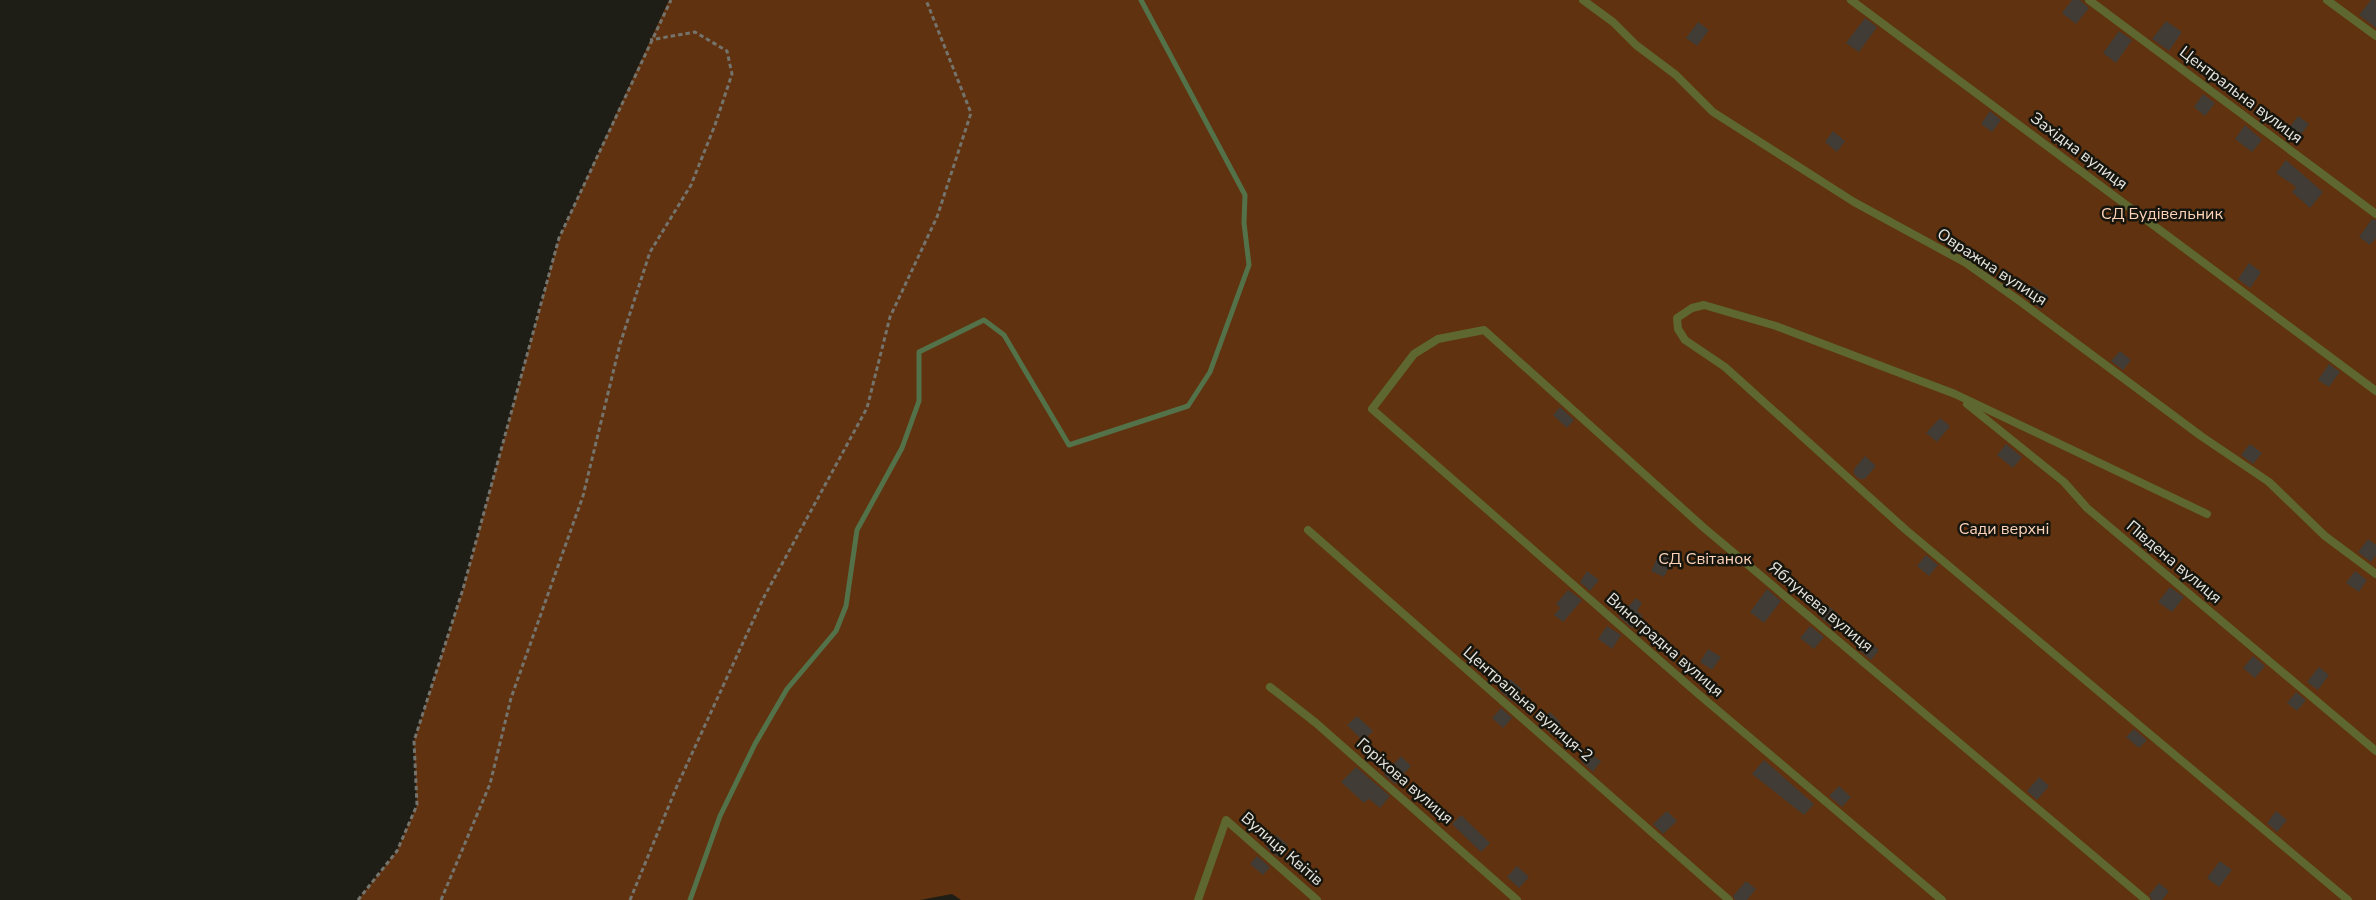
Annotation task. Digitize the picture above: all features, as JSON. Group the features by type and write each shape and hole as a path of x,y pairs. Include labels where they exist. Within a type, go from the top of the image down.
{"lane":[{"name":"Овражна вулиця","path":"1583,0 1676,75 1713,112 1854,202 1966,263 2201,436 2269,482 2325,536 2376,574"},
{"name":"Західна вулиця","path":"1851,0 2376,390"},
{"name":"Центральна вулиця","path":"2088,0 2376,214"},
{"path":"2327,0 2376,36"},
{"path":"2207,514 1955,394 1776,326 1704,305 1692,308 1677,318 1678,329 1685,340 1725,367 1906,530 2348,900"},
{"name":"Яблунева вулиця","path":"1372,409 1414,354 1438,339 1484,330 1703,527 2146,900"},
{"name":"Південа вулиця","path":"1955,394 2064,482 2087,508 2376,751"},
{"name":"Виноградна вулиця","path":"1372,409 1696,692 1942,900"},
{"name":"Центральна вулиця-2","path":"1308,530 1729,900"},
{"name":"Горіхова вулиця","path":"1270,687 1316,723 1517,900"},
{"name":"Вулиця Квітів","path":"1198,900 1226,820 1317,900"}],"path":[{"path":"358,900 397,851 417,805 414,741 463,589 560,238 650,40 671,0"},
{"path":"630,900 677,786 764,597 867,408 891,317 937,217 971,114 926,0"},
{"path":"441,900 490,784 511,698 583,496 608,389 650,252 691,185 732,74 727,51 695,32 650,40"}],"green space":[{"path":"669,0 2376,0 2376,900 961,900 952,894 920,900 358,900 397,851 417,805 414,741 463,589 559,238"}],"building":[{"path":"2072,0 2080,0 2089,8 2076,24 2062,13"},
{"path":"2371,0 2376,0 2376,28 2359,15"},
{"path":"1865,18 1877,27 1859,52 1846,43"},
{"path":"2166,21 2182,32 2169,51 2152,39"},
{"path":"1698,22 1709,30 1697,46 1686,38"},
{"path":"2119,31 2132,40 2116,63 2103,53"},
{"path":"2203,94 2215,103 2205,116 2194,107"},
{"path":"1990,111 2001,120 1992,132 1981,124"},
{"path":"2298,116 2309,124 2297,140 2286,132"},
{"path":"2245,125 2262,140 2252,152 2235,139"},
{"path":"1833,131 1845,141 1837,152 1825,142"},
{"path":"2286,160 2323,192 2310,208 2292,192 2296,187 2276,173"},
{"path":"2372,219 2376,220 2376,238 2370,245 2359,237"},
{"path":"2249,263 2261,272 2250,288 2238,279"},
{"path":"2033,286 2049,296 2041,309 2025,297"},
{"path":"2120,351 2131,360 2123,370 2111,361"},
{"path":"2329,364 2340,372 2329,387 2318,380"},
{"path":"1560,407 1574,420 1567,428 1553,415"},
{"path":"1940,418 1950,426 1937,442 1926,433"},
{"path":"2006,444 2022,457 2013,468 1997,455"},
{"path":"2250,444 2262,453 2253,464 2241,455"},
{"path":"1865,456 1876,466 1865,479 1859,479 1854,474 1854,469"},
{"path":"2368,539 2376,545 2376,555 2371,562 2358,552"},
{"path":"1660,552 1673,559 1664,577 1651,571"},
{"path":"1926,555 1938,565 1929,576 1917,566"},
{"path":"1587,571 1599,580 1590,591 1580,582"},
{"path":"2355,571 2367,580 2359,592 2346,583"},
{"path":"2170,587 2184,597 2172,612 2158,602"},
{"path":"1767,589 1781,601 1764,623 1750,612"},
{"path":"1568,590 1582,600 1563,622 1554,615 1560,608 1556,604"},
{"path":"1636,598 1642,603 1637,611 1643,616 1632,628 1619,617"},
{"path":"1830,607 1840,616 1831,626 1820,617"},
{"path":"1607,626 1621,635 1612,649 1598,639"},
{"path":"1810,626 1824,637 1814,649 1800,638"},
{"path":"1867,640 1879,650 1871,660 1859,650"},
{"path":"1708,649 1721,657 1712,670 1700,662"},
{"path":"2253,656 2265,666 2255,678 2243,668"},
{"path":"2319,667 2329,675 2318,690 2307,682"},
{"path":"1510,679 1522,689 1512,701 1500,691"},
{"path":"2296,692 2306,700 2297,711 2287,703"},
{"path":"1501,708 1512,718 1503,728 1492,718"},
{"path":"1550,712 1561,723 1551,734 1540,723"},
{"path":"1357,716 1373,731 1363,741 1347,725"},
{"path":"2134,729 2147,740 2139,748 2126,737"},
{"path":"1588,752 1601,761 1593,772 1581,761"},
{"path":"1401,756 1411,766 1395,784 1384,775"},
{"path":"1764,760 1814,804 1804,815 1752,774"},
{"path":"1356,767 1390,796 1380,808 1369,799 1364,803 1341,782"},
{"path":"2039,777 2049,786 2037,800 2027,791"},
{"path":"1839,786 1851,797 1842,807 1829,796"},
{"path":"1667,811 1677,821 1663,834 1653,824"},
{"path":"2276,811 2287,820 2277,832 2267,823"},
{"path":"1461,815 1490,843 1481,852 1452,824"},
{"path":"1276,835 1288,845 1278,857 1266,847"},
{"path":"1257,856 1270,867 1263,875 1250,864"},
{"path":"2220,861 2232,870 2219,887 2207,878"},
{"path":"1517,866 1529,877 1519,888 1507,877"},
{"path":"1746,881 1756,889 1747,900 1735,900 1733,896"},
{"path":"2159,883 2169,891 2162,900 2152,900 2149,895"}],"waterway":[{"path":"690,900 720,816 755,744 787,689 836,631 846,606 857,530 902,448 919,401 919,352 984,320 1004,335 1069,445 1188,406 1210,372 1249,265 1244,223 1245,195 1141,0"}],"park label":[{"name":"СД Будівельник","path":"2162,214"},
{"name":"Сади верхні","path":"2004,529"},
{"name":"СД Світанок","path":"1705,559"}]}
